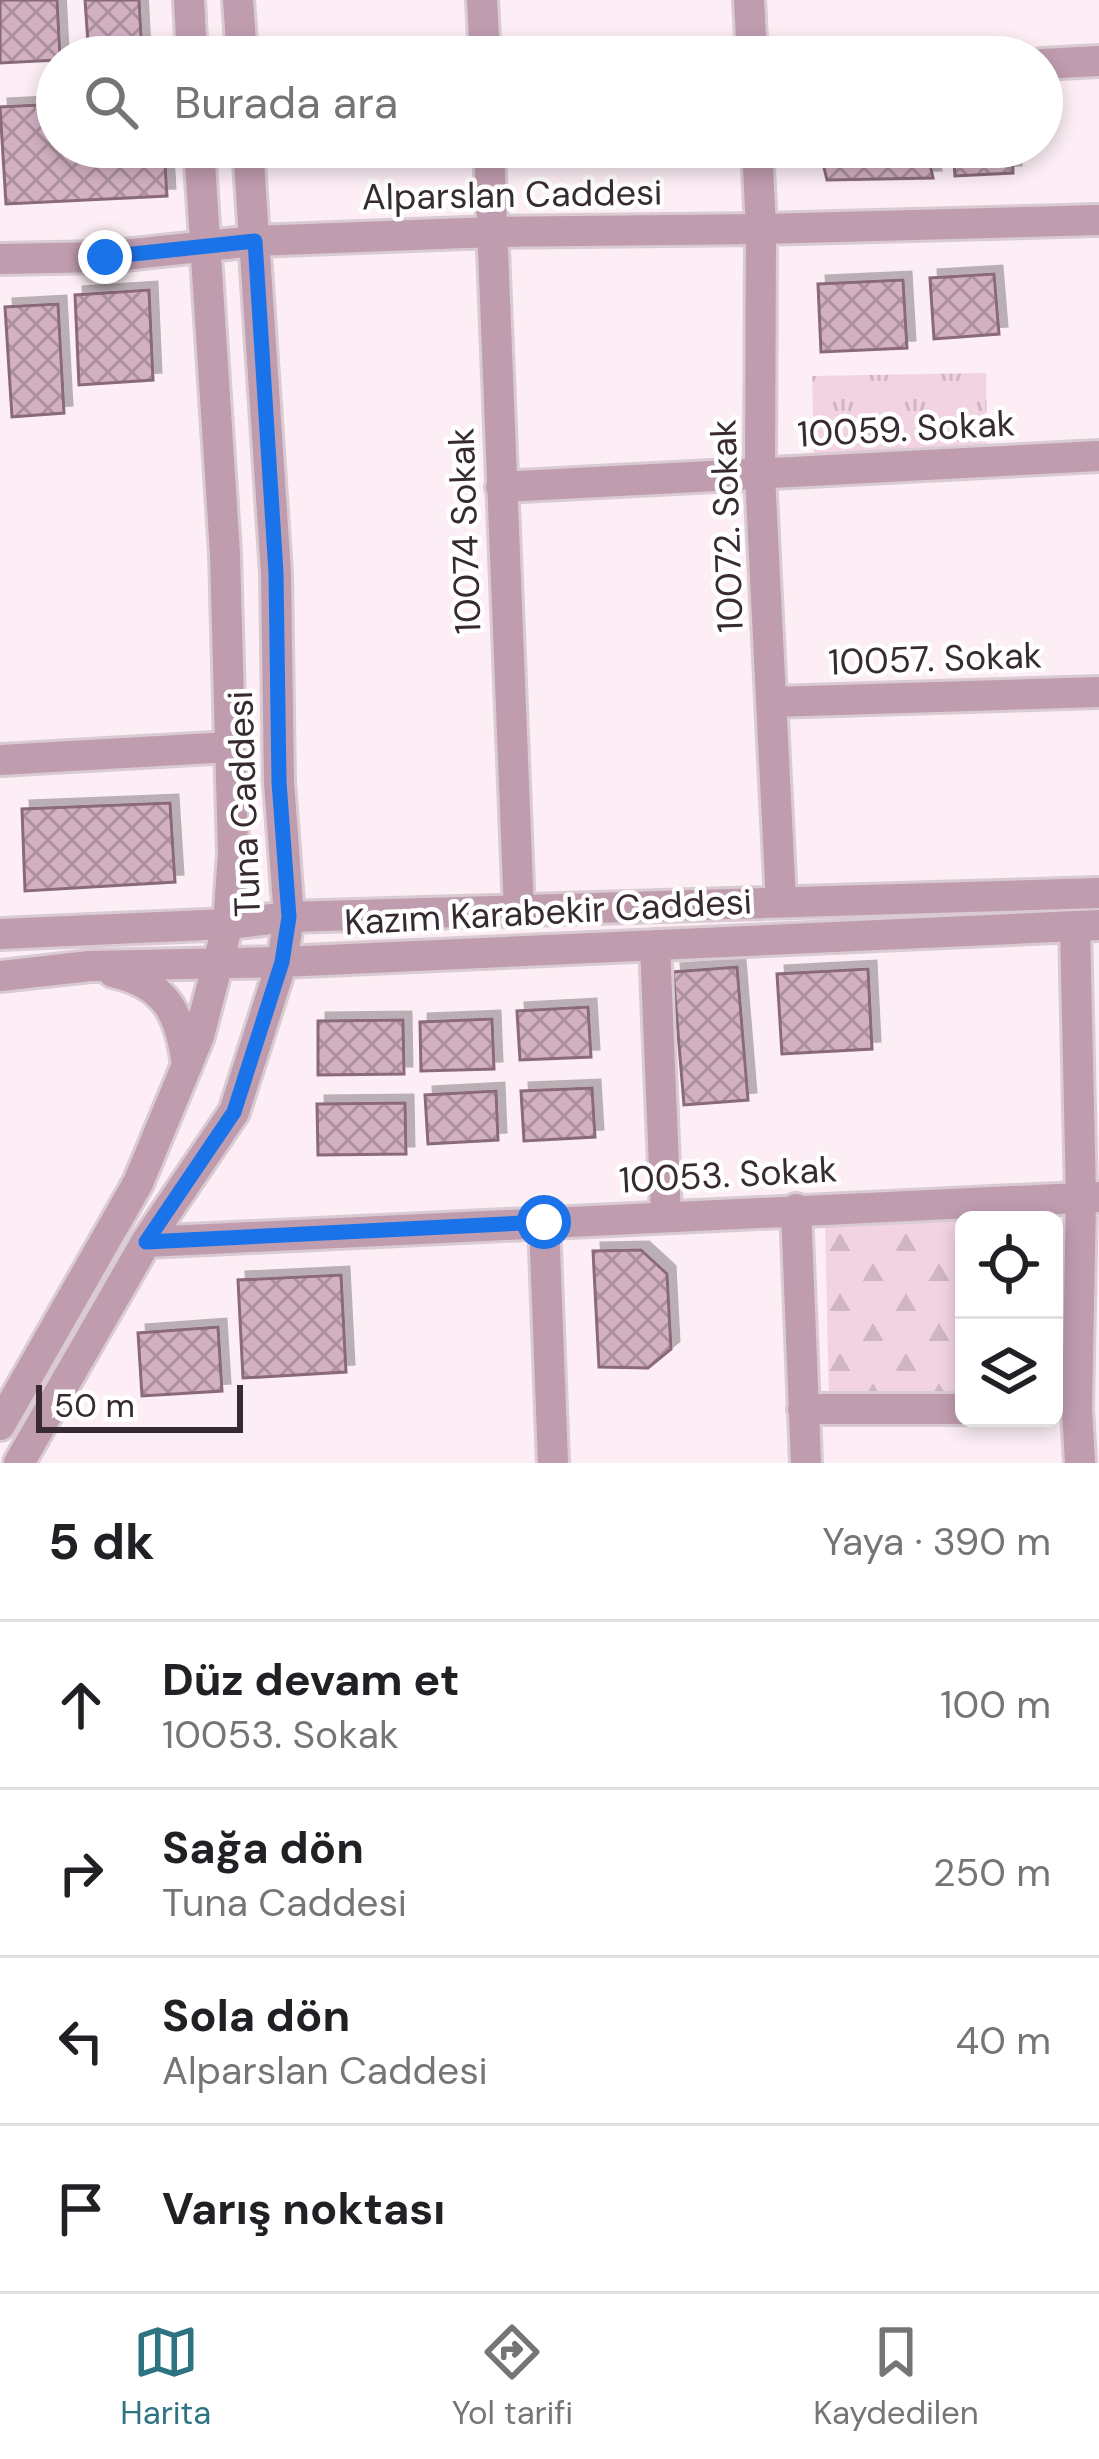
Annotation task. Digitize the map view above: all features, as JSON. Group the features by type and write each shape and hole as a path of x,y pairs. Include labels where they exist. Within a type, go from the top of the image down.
{"street":[{"path":"189,0 191,36"},
{"path":"238,0 241,36"},
{"path":"482,0 484,36"},
{"path":"749,0 751,36"},
{"path":"1063,63 1099,61"},
{"name":"Tuna Caddesi","path":"0,1425 138,1183 199,1036 228,924 233,853 225,553 201,168"},
{"name":"Tuna Caddesi","path":"19,1463 146,1242 234,1112 282,962 289,917 279,782 276,573 250,168"},
{"name":"10074 Sokak","path":"490,168 519,912"},
{"name":"10072. Sokak","path":"758,168 760,475 781,902"},
{"name":"Alparslan Caddesi","path":"0,259 105,257 255,241 492,232 1099,220"},
{"name":"10059. Sokak","path":"501,488 1099,457"},
{"name":"10057. Sokak","path":"773,702 1099,692"},
{"path":"0,760 230,747"},
{"name":"Kazım Karabekir Caddesi","path":"0,934 289,917 1099,893"},
{"path":"1078,1430 1090,1197 1087,926"},
{"name":"Kazım Karabekir Caddesi","path":"0,976 90,966 282,962 1087,926"},
{"path":"655,945 666,1216"},
{"path":"90,966 135,976 163,998 183,1033 187,1066"},
{"name":"10053. Sokak","path":"146,1242 1090,1197"},
{"path":"796,1209 806,1463"},
{"path":"544,1222 553,1463"},
{"path":"803,1409 955,1409"}],"green space":[{"path":"986,373 987,453 814,456 812,376"},
{"path":"955,1217 955,1399 829,1402 825,1220"}],"building":[{"path":"0,0 57,0 59,36 36,36 36,61 0,63"},
{"path":"85,0 139,0 141,36 88,36"},
{"path":"36,105 36,168 165,168 167,196 6,204 0,107"},
{"path":"824,168 931,168 933,178 827,180"},
{"path":"954,168 1013,168 1013,173 955,176"},
{"path":"994,274 999,334 934,339 930,278"},
{"path":"903,280 907,348 821,352 818,284"},
{"path":"149,290 153,380 79,385 75,295"},
{"path":"58,304 64,413 12,417 5,307"},
{"path":"170,803 175,882 25,891 22,809"},
{"path":"737,967 748,1100 684,1105 673,972"},
{"path":"868,969 872,1049 782,1054 777,974"},
{"path":"588,1007 591,1057 520,1060 517,1011"},
{"path":"492,1019 494,1069 421,1071 420,1022"},
{"path":"403,1020 404,1074 318,1075 318,1021"},
{"path":"592,1088 595,1137 524,1141 521,1091"},
{"path":"496,1091 498,1140 428,1144 425,1095"},
{"path":"405,1103 406,1154 318,1155 317,1104"},
{"path":"641,1250 667,1274 671,1349 648,1368 599,1367 593,1251"},
{"path":"341,1275 346,1372 243,1378 238,1280"},
{"path":"218,1327 222,1391 142,1396 138,1333"}],"route":[{"path":"105,257 255,241 276,573 279,782 289,917 282,962 234,1112 146,1242 544,1222"}]}
